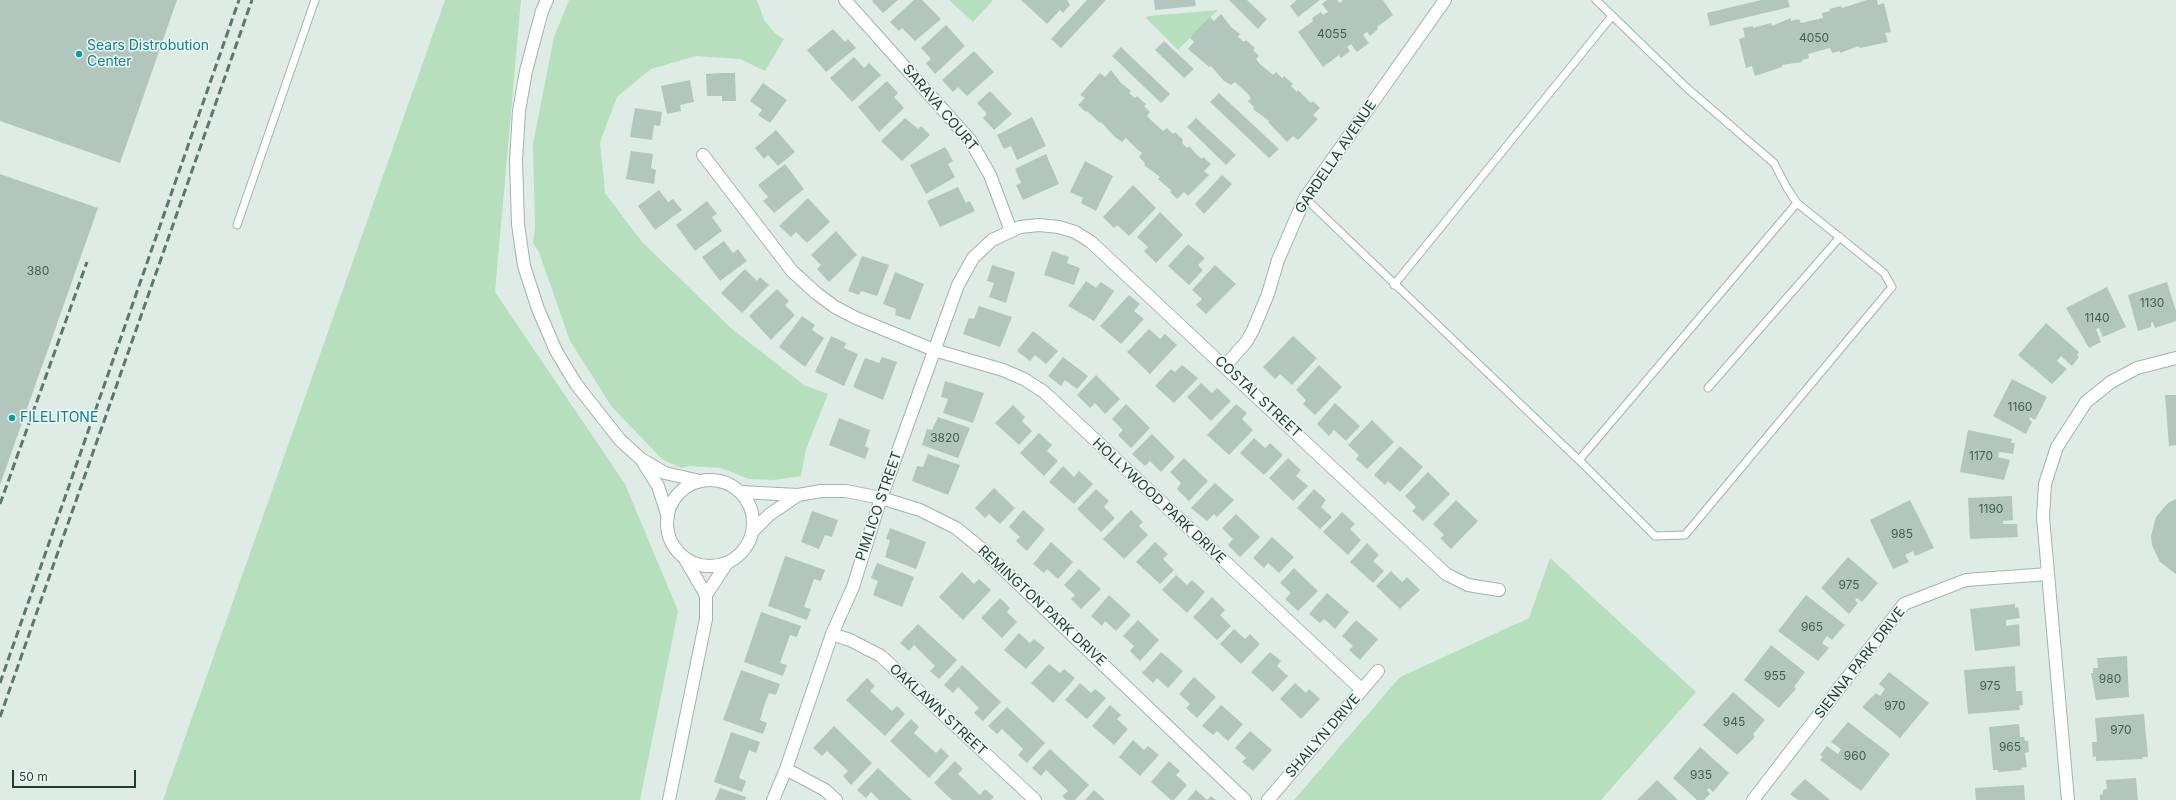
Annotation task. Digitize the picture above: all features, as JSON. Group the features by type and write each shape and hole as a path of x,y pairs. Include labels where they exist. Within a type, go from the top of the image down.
{"street":[{"path":"548,0 542,11 526,72 519,111 516,161 518,224 524,266 538,309 556,351 576,384 620,440 641,459 665,473 700,481 715,480 728,484 740,492 751,510 752,531 748,544 739,555 727,563 713,566 699,565 685,559"},
{"name":"SARAVA COURT","path":"845,0 970,140 990,175 1011,231"},
{"name":"GARDELLA AVENUE","path":"1225,366 1247,341 1268,294 1278,260 1305,198 1445,0"},
{"name":"HOLLYWOOD PARK DRIVE","path":"703,155 792,271 816,293 835,307 856,318 934,350 1003,370 1024,379 1044,392 1362,690"},
{"name":"COSTAL STREET","path":"1011,231 1026,226 1059,227 1075,232 1086,239 1104,253 1446,574 1468,585 1499,590"},
{"name":"PIMLICO STREET","path":"774,800 832,634 853,587 881,498 958,285 973,258 992,240 1011,231"},
{"path":"2068,800 2043,517 2045,484 2057,447 2070,424 2086,402 2111,382 2137,368 2176,358"},
{"path":"641,459 658,486 668,517"},
{"path":"669,800 706,619 706,595 685,559 675,549 669,537 668,517 669,509 677,496 687,487 700,481"},
{"name":"REMINGTON PARK DRIVE","path":"740,492 798,495 821,491 846,491 881,498 920,510 956,528 983,550 1246,800"},
{"name":"REMINGTON PARK DRIVE","path":"752,531 769,515 798,495"},
{"path":"706,595 727,563"},
{"name":"SIENNA PARK DRIVE","path":"1753,800 1904,604 1966,580 2048,574"},
{"name":"OAKLAWN STREET","path":"832,634 850,640 881,656 1035,800"},
{"name":"SHAILYN DRIVE","path":"1268,800 1378,671"},
{"path":"786,769 825,790 836,800"}],"lane":[{"path":"237,225 315,0"},
{"path":"1305,198 1394,285 1579,460 1655,536 1685,535 1892,287 1884,272 1797,203 1786,188 1774,163 1687,88 1596,0"},
{"path":"1394,285 1612,16"},
{"path":"1579,460 1797,203"},
{"path":"1708,388 1840,238"}],"green space":[{"path":"445,0 521,0 495,292 625,484 678,611 640,800 163,800"},
{"path":"569,0 757,0 764,20 776,34 784,39 765,71 740,59 696,56 651,69 617,97 600,142 605,193 642,242 732,329 804,385 828,394 806,449 801,476 774,480 749,479 721,468 689,466 681,468 662,459 612,407 570,341 539,252 533,243 535,228 533,144 554,37"},
{"path":"949,0 993,0 973,22"},
{"path":"1218,10 1178,50 1146,18 1148,16"},
{"path":"1550,558 1696,692 1601,800 1294,800 1400,677 1529,618"}],"building":[{"name":"Sears Distrobution Center","path":"0,0 177,0 120,163 0,121"},
{"path":"898,0 883,13 872,1"},
{"path":"914,0 922,0 941,19 915,41 902,28 899,31 890,22"},
{"path":"1021,0 1067,0 1070,5 1063,13 1060,10 1047,24"},
{"path":"1087,0 1106,0 1061,48 1051,39"},
{"path":"1154,0 1195,0 1196,6 1155,10"},
{"path":"1229,0 1247,0 1267,19 1258,29"},
{"path":"1297,0 1320,0 1298,17 1290,6"},
{"path":"1327,0 1337,0 1340,3 1343,0 1383,0 1393,15 1377,27 1378,29 1370,36 1367,32 1363,35 1369,43 1357,52 1351,44 1347,47 1350,51 1341,58 1339,55 1323,67 1298,32 1313,21 1312,18 1321,12 1323,15 1328,12 1322,4"},
{"path":"1761,0 1788,0 1790,7 1710,26 1707,13"},
{"path":"1867,0 1877,0 1878,5 1884,3 1891,32 1885,33 1888,42 1860,48 1859,46 1840,53 1840,51 1832,53 1830,48 1808,54 1809,58 1802,60 1802,62 1782,65 1782,67 1755,76 1752,66 1746,68 1739,39 1745,37 1743,28 1753,26 1753,28 1771,23 1772,26 1791,18 1791,21 1799,19 1801,23 1823,18 1822,13 1830,11 1829,9 1841,6 1842,8"},
{"path":"1221,14 1231,27 1240,34 1238,37 1244,42 1246,40 1255,48 1253,50 1259,56 1256,59 1260,64 1273,75 1276,72 1282,78 1284,76 1293,84 1291,86 1297,92 1298,90 1311,103 1313,101 1320,108 1313,115 1318,119 1298,140 1293,136 1287,142 1268,122 1269,121 1253,109 1254,107 1248,101 1251,98 1247,93 1235,82 1231,85 1224,81 1211,66 1209,67 1188,49 1194,42 1190,38 1197,30 1210,17 1214,21"},
{"path":"946,25 965,46 935,74 926,63 931,59 921,48"},
{"path":"833,29 845,42 848,39 856,48 826,72 807,50"},
{"path":"1164,41 1194,69 1184,78 1155,50"},
{"path":"1121,47 1170,94 1161,103 1112,56"},
{"path":"974,51 994,72 967,96 958,87 953,92 942,80"},
{"path":"854,57 864,68 869,63 881,75 852,102 830,78"},
{"path":"1111,70 1121,83 1131,91 1129,93 1135,98 1137,96 1146,104 1144,106 1150,112 1147,116 1151,120 1163,131 1167,128 1173,134 1175,132 1183,140 1182,143 1187,148 1189,146 1197,155 1202,159 1203,157 1211,164 1204,171 1209,175 1188,196 1184,192 1177,199 1170,192 1172,191 1158,179 1160,177 1144,165 1145,163 1139,157 1142,153 1126,138 1122,142 1115,137 1101,122 1100,123 1078,105 1085,98 1080,95 1100,73 1105,77"},
{"path":"735,73 736,101 722,101 722,96 707,96 706,74"},
{"path":"690,80 694,102 680,105 681,111 667,114 661,86"},
{"path":"887,81 898,93 894,97 904,108 879,132 858,107"},
{"path":"763,83 787,100 770,123 758,115 762,110 750,101"},
{"path":"990,91 1012,114 994,130 983,118 987,114 977,103"},
{"path":"1219,93 1279,149 1269,158 1210,102"},
{"path":"635,108 662,112 660,126 654,125 652,140 630,137"},
{"path":"1032,117 1046,146 1017,160 1011,146 1004,149 997,135"},
{"path":"905,118 918,129 921,126 930,135 902,161 881,141"},
{"path":"1196,118 1236,155 1226,165 1187,127"},
{"path":"776,130 795,152 778,166 768,155 764,159 755,148"},
{"path":"945,147 953,161 948,164 955,177 926,194 910,165"},
{"path":"631,151 653,154 651,168 656,170 654,184 626,179"},
{"path":"1046,154 1059,184 1023,200 1016,185 1021,183 1015,169"},
{"path":"1085,161 1113,176 1096,211 1081,203 1083,198 1070,192"},
{"path":"785,164 804,189 774,213 763,201 768,197 758,185"},
{"path":"0,174 98,208 0,485"},
{"path":"1222,175 1232,184 1204,214 1195,204"},
{"path":"1133,185 1156,208 1129,236 1117,225 1114,228 1103,217"},
{"path":"958,187 966,203 970,201 975,211 940,227 927,201"},
{"path":"659,190 668,202 673,199 682,210 655,230 638,206"},
{"path":"808,198 830,222 807,243 796,232 791,237 779,226"},
{"path":"707,201 717,214 712,217 722,231 695,251 676,225"},
{"path":"1160,212 1183,235 1156,263 1144,251 1148,247 1137,237"},
{"path":"836,231 857,255 829,282 817,269 821,265 811,255"},
{"path":"724,241 733,253 738,249 747,261 720,281 702,257"},
{"path":"1188,244 1205,258 1198,265 1203,270 1189,285 1168,266"},
{"path":"1052,251 1069,257 1067,263 1080,268 1074,285 1044,275"},
{"path":"862,256 889,265 877,296 861,291 859,295 848,291"},
{"path":"992,265 1015,272 1006,303 989,297 994,283 987,281"},
{"path":"1215,265 1236,284 1206,314 1196,305 1202,299 1192,290"},
{"path":"745,269 757,281 760,277 769,285 742,313 721,293"},
{"path":"895,272 924,284 910,320 895,315 896,309 883,304"},
{"path":"1086,281 1096,288 1101,282 1114,291 1094,321 1068,306"},
{"path":"2167,282 2176,311 2176,321 2155,328 2153,322 2151,323 2151,327 2138,331 2128,295"},
{"path":"2107,287 2126,327 2103,337 2099,328 2096,329 2101,342 2089,348 2066,308"},
{"path":"777,289 789,301 785,305 795,315 771,340 749,316"},
{"path":"1129,295 1140,304 1134,311 1144,319 1121,344 1100,326"},
{"path":"979,306 1012,317 1000,347 963,334 969,318 974,319"},
{"path":"802,316 815,325 812,330 824,338 805,367 779,347"},
{"path":"2046,323 2079,352 2077,355 2079,357 2072,366 2061,356 2057,361 2067,369 2052,384 2018,355"},
{"path":"1149,329 1160,339 1165,334 1177,345 1150,374 1127,352"},
{"path":"1033,331 1058,351 1046,364 1035,355 1030,361 1017,351"},
{"path":"831,336 846,343 844,348 858,354 844,386 815,372"},
{"path":"1293,336 1317,358 1292,385 1280,374 1275,379 1263,367"},
{"path":"882,357 897,362 883,400 853,387 865,358 879,363"},
{"path":"1063,357 1088,376 1077,389 1065,380 1061,386 1048,376"},
{"path":"1182,365 1198,378 1174,403 1155,386 1171,369 1175,372"},
{"path":"1319,365 1342,387 1315,415 1303,404 1306,400 1296,390"},
{"path":"1096,375 1120,399 1105,414 1095,403 1090,408 1077,395"},
{"path":"2012,379 2047,397 2035,420 2030,417 2029,419 2032,422 2026,434 1993,416"},
{"path":"945,381 984,393 973,423 943,413 948,399 941,397"},
{"path":"1201,383 1212,393 1217,388 1231,401 1211,421 1187,397"},
{"path":"2165,395 2176,395 2176,445 2169,446"},
{"path":"1335,403 1360,426 1346,441 1334,430 1329,436 1317,424"},
{"path":"1126,404 1150,428 1131,448 1118,435 1123,430 1112,419"},
{"path":"1236,404 1247,413 1242,419 1253,430 1229,455 1207,435"},
{"path":"1013,405 1025,417 1022,421 1032,431 1019,445 995,423"},
{"path":"938,417 970,428 958,458 922,445 927,429 932,430"},
{"path":"839,418 870,430 865,446 869,448 865,459 829,445"},
{"path":"1372,420 1394,442 1367,469 1356,459 1359,455 1348,445"},
{"path":"1968,430 2012,439 2011,443 2015,443 2013,454 1999,452 1998,457 2010,460 2004,480 1960,472"},
{"path":"1039,433 1052,445 1047,451 1058,461 1044,476 1020,453"},
{"path":"1152,434 1175,457 1161,472 1150,461 1145,466 1132,454"},
{"path":"1254,438 1265,448 1270,443 1283,455 1264,475 1240,453"},
{"path":"1400,446 1423,467 1400,492 1388,481 1385,485 1374,475"},
{"path":"928,454 960,465 948,495 912,481 917,466 923,467"},
{"path":"1184,458 1208,481 1189,501 1177,489 1181,483 1170,472"},
{"path":"1288,458 1301,470 1296,476 1308,486 1293,501 1269,478"},
{"path":"1063,466 1074,477 1079,471 1093,484 1074,504 1049,482"},
{"path":"1428,472 1450,494 1423,521 1412,511 1416,507 1405,496"},
{"path":"1215,483 1234,500 1217,517 1214,514 1207,521 1191,508"},
{"path":"994,488 1015,508 1000,524 989,514 985,518 975,508"},
{"path":"1096,489 1109,501 1104,507 1115,518 1101,532 1077,509"},
{"path":"1314,489 1326,500 1321,507 1332,517 1320,529 1297,508"},
{"path":"2012,496 2013,520 2003,521 2003,524 2017,524 2018,537 1970,539 1968,498"},
{"path":"2176,499 2176,574 2160,562 2152,545 2151,536 2156,517 2168,503"},
{"path":"1456,500 1478,521 1451,549 1440,538 1444,535 1433,524"},
{"path":"1910,500 1934,548 1915,556 1913,551 1905,555 1909,562 1893,569 1870,520"},
{"path":"1023,510 1045,529 1027,551 1016,541 1020,537 1009,527"},
{"path":"1131,510 1143,522 1139,526 1148,535 1124,559 1103,539"},
{"path":"812,511 838,520 832,537 825,535 819,549 801,542"},
{"path":"1342,512 1355,524 1350,529 1361,540 1348,555 1323,532"},
{"path":"1236,514 1260,537 1240,557 1228,545 1233,539 1222,528"},
{"path":"890,528 926,542 916,569 885,557 890,540 886,539"},
{"path":"1272,537 1294,557 1279,573 1268,563 1264,568 1253,558"},
{"path":"1051,542 1073,562 1058,579 1047,569 1044,573 1033,564"},
{"path":"1155,542 1168,554 1163,559 1174,570 1160,584 1136,562"},
{"path":"1367,543 1379,555 1373,561 1384,571 1373,583 1350,562"},
{"path":"785,556 825,570 821,581 814,579 804,607 811,609 807,620 768,606"},
{"path":"1848,557 1878,583 1862,602 1857,598 1855,600 1858,603 1849,614 1821,588"},
{"path":"877,563 914,577 902,607 873,595 878,581 871,578"},
{"path":"1294,568 1318,591 1298,611 1285,599 1291,593 1280,583"},
{"path":"1079,569 1101,589 1081,609 1071,599 1075,595 1064,585"},
{"path":"1391,571 1402,582 1407,577 1420,590 1400,609 1376,586"},
{"path":"962,572 974,584 979,579 991,590 963,620 939,597"},
{"path":"1176,575 1187,585 1192,580 1205,592 1187,613 1162,590"},
{"path":"1327,593 1349,612 1335,629 1324,619 1320,623 1309,614"},
{"path":"1109,595 1131,615 1116,631 1105,621 1102,626 1091,616"},
{"path":"1806,595 1845,625 1832,640 1827,636 1822,643 1829,648 1818,661 1778,631"},
{"path":"1212,597 1225,610 1220,615 1231,626 1217,640 1193,617"},
{"path":"1000,598 1010,608 1007,612 1017,622 1002,638 981,618"},
{"path":"2015,604 2015,608 2018,607 2020,618 2006,620 2006,626 2019,624 2020,646 1975,651 1970,609"},
{"path":"761,612 801,626 797,637 790,635 780,663 787,665 783,676 744,662"},
{"path":"1138,620 1159,640 1140,661 1130,651 1134,646 1123,636"},
{"path":"1356,620 1378,639 1360,660 1349,650 1353,646 1342,636"},
{"path":"918,624 957,660 939,679 930,671 935,666 914,645 909,651 900,643"},
{"path":"1234,629 1245,639 1250,634 1260,644 1241,664 1220,644"},
{"path":"1019,633 1030,643 1034,639 1045,648 1026,669 1004,650"},
{"path":"1771,645 1805,672 1794,687 1796,689 1779,708 1744,680"},
{"path":"1161,652 1183,671 1168,688 1157,678 1153,683 1142,673"},
{"path":"1270,652 1281,661 1277,666 1288,676 1273,692 1251,672"},
{"path":"2127,656 2129,697 2096,700 2091,673 2093,673 2093,668 2098,668 2097,658"},
{"path":"1049,664 1060,673 1064,669 1075,678 1053,703 1031,683"},
{"path":"962,665 1001,702 983,721 974,713 979,708 958,687 953,693 944,685"},
{"path":"2015,666 2016,691 2022,691 2023,705 2019,706 2020,710 1968,714 1964,670"},
{"path":"741,670 780,684 776,695 769,693 764,706 760,720 767,723 763,734 723,720"},
{"path":"1889,672 1929,703 1900,738 1862,707 1876,693 1880,696 1885,689 1879,684"},
{"path":"1194,677 1216,697 1197,718 1186,708 1190,704 1179,694"},
{"path":"867,678 875,686 870,691 892,711 897,706 905,714 885,736 846,700"},
{"path":"1080,683 1091,693 1095,689 1106,698 1087,719 1065,700"},
{"path":"1295,683 1306,693 1309,689 1320,699 1301,719 1280,699"},
{"path":"1733,692 1765,720 1753,734 1755,737 1737,755 1703,725"},
{"path":"1110,705 1121,715 1117,719 1128,729 1114,745 1092,726"},
{"path":"1221,705 1243,724 1228,741 1217,731 1213,735 1202,726"},
{"path":"1007,707 1045,743 1027,763 1018,755 1023,749 1002,729 997,734 988,726"},
{"path":"2144,714 2148,757 2142,757 2143,759 2096,761 2096,756 2093,757 2092,742 2097,742 2095,718"},
{"path":"911,719 919,727 914,733 936,753 941,748 949,756 929,778 890,741"},
{"path":"1848,722 1890,754 1861,791 1820,760 1823,757 1820,755 1827,746 1838,754 1841,749 1831,742"},
{"path":"2019,724 2020,737 2024,737 2025,741 2028,741 2029,752 2025,753 2027,767 2021,768 2022,770 1998,772 1998,770 1993,770 1989,727"},
{"path":"834,726 872,763 851,785 843,776 848,771 827,751 822,756 813,748"},
{"path":"1250,731 1272,750 1253,771 1242,762 1246,758 1235,748"},
{"path":"731,732 760,742 756,753 749,750 739,778 746,781 742,792 714,782"},
{"path":"1133,740 1144,750 1148,746 1159,755 1140,776 1119,757"},
{"path":"1700,747 1729,773 1713,792 1709,788 1707,790 1710,794 1704,800 1697,800 1673,778"},
{"path":"1050,749 1089,785 1075,800 1066,800 1062,796 1068,791 1046,770 1041,776 1032,768"},
{"path":"955,761 963,769 958,774 980,795 985,789 994,797 991,800 952,800 934,783"},
{"path":"1169,761 1180,771 1176,775 1187,785 1174,800 1171,800 1151,782"},
{"path":"878,768 912,800 879,800 871,792 866,798 857,790"},
{"path":"2136,778 2138,800 2100,800 2100,795 2103,794 2103,790 2107,789 2106,780"},
{"path":"1805,779 1830,800 1798,800 1790,794"},
{"path":"1657,780 1678,800 1637,800"},
{"path":"2024,785 2025,800 1976,800 1975,788"},
{"path":"720,788 746,797 745,800 715,800"},
{"path":"1094,790 1105,800 1085,800"},
{"path":"1196,790 1207,800 1187,800"},
{"path":"1211,796 1216,800 1207,800"}],"railway":[{"path":"0,683 239,0"},
{"path":"0,717 252,0"},
{"path":"0,504 87,262"}],"place":[{"name":"Sears Distrobution Center","path":"79,54"},
{"name":"FILELITONE","path":"12,418"}]}
